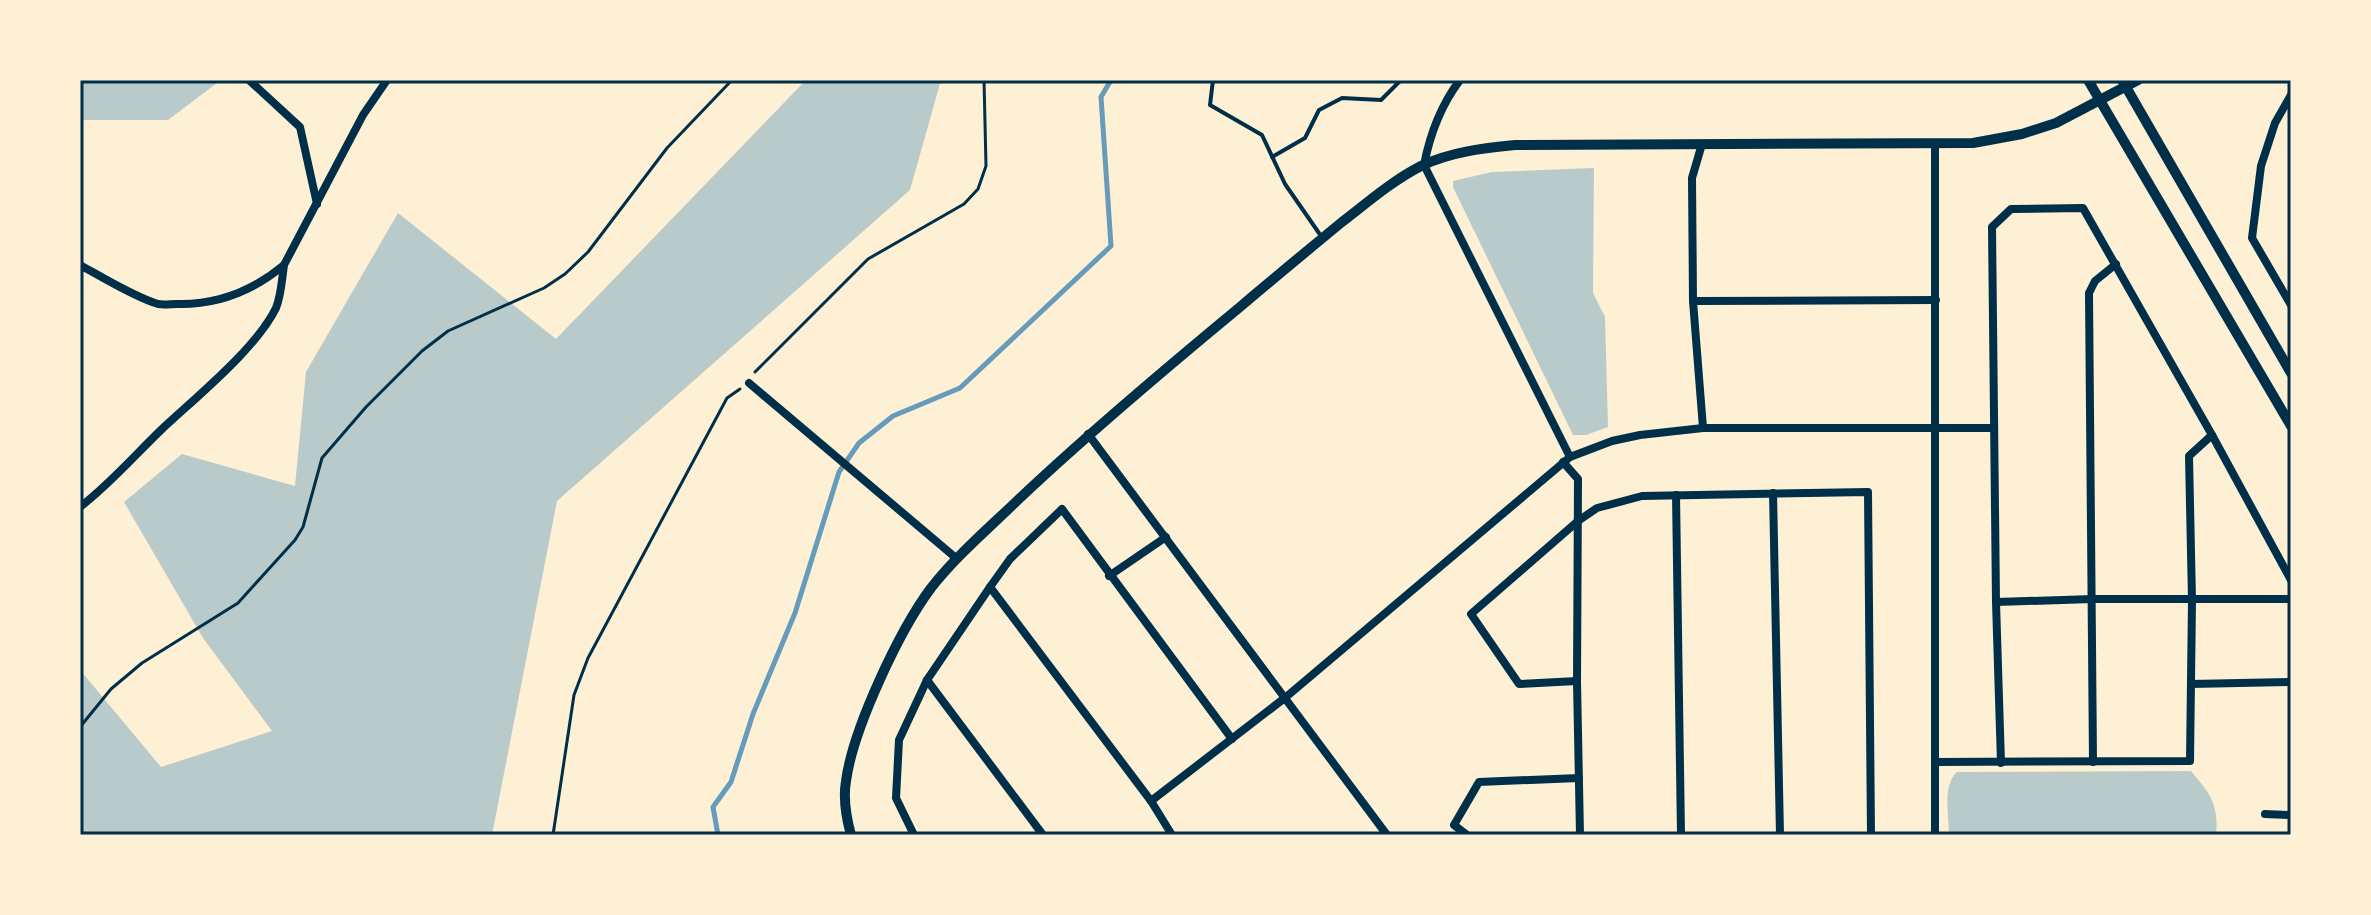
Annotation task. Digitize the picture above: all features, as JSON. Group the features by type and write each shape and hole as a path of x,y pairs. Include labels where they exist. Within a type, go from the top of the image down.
{"street":[{"path":"249,80 300,127 317,204"},
{"path":"80,507 106,488 242,353 265,326 277,306 284,265 363,115 387,80"},
{"path":"1460,80 1430,134 1424,165 1578,479 1580,835"},
{"path":"2088,80 2291,426"},
{"path":"851,835 845,805 845,784 859,734 886,668 911,622 930,590 956,558 1088,434 1322,238 1380,192 1424,165 1479,149 1515,145 1973,143 2022,134 2056,123 2124,83 2138,80"},
{"path":"2124,83 2291,373"},
{"path":"2291,95 2275,123 2261,166 2252,238 2291,305"},
{"path":"1702,144 1692,178 1693,301 1703,428"},
{"path":"1935,144 1935,835"},
{"path":"2001,763 1992,227 2011,209 2083,208 2291,580"},
{"path":"2093,762 2089,293 2095,281 2116,264"},
{"path":"80,265 158,304 189,304 227,298 250,290 284,265"},
{"path":"1693,301 1936,300"},
{"path":"749,383 956,558"},
{"path":"1151,801 1286,697 1567,460 1612,441 1703,428 1994,428"},
{"path":"1088,434 1387,835"},
{"path":"1935,762 2190,761 2192,600 2189,456 2212,435"},
{"path":"1577,681 1519,684 1471,614 1597,508 1642,496 1868,492 1871,835"},
{"path":"1773,493 1780,835"},
{"path":"1676,495 1681,835"},
{"path":"914,835 896,798 899,740 927,680 990,587 1010,559 1062,509 1232,739"},
{"path":"1109,576 1166,537"},
{"path":"990,587 1151,801 1172,835"},
{"path":"1996,602 2291,599"},
{"path":"927,680 1043,835"},
{"path":"2191,684 2291,682"},
{"path":"1467,835 1454,825 1479,782 1579,778"},
{"path":"2265,814 2291,815"}],"lane":[{"path":"1213,80 1210,105 1262,135 1285,184 1322,238"},
{"path":"1272,157 1305,138 1319,110 1342,98 1381,100 1401,80"}],"path":[{"path":"80,727 111,689 142,663 238,603 303,527 322,458 366,407 422,351 448,331 544,288 565,274 588,252 667,148 732,80"},
{"path":"553,835 574,695 588,658 727,398 749,383 758,367 868,259 964,204 978,189 986,166 984,80"}],"shaded area":[{"path":"80,80 221,80 168,120 80,120"},
{"path":"806,80 941,80 910,190 557,501 492,835 80,835 80,670 161,767 272,731 203,638 124,502 182,454 295,486 306,372 398,213 556,339"},
{"path":"1594,168 1593,293 1605,317 1608,427 1586,435 1573,435 1453,187 1453,181 1492,172"},
{"path":"2191,771 2212,800 2216,835 1949,835 1949,785 1957,772"}],"waterway":[{"path":"718,835 713,807 731,782 753,714 795,613 839,472 859,443 893,416 960,388 1111,246 1101,97 1111,80"}]}
